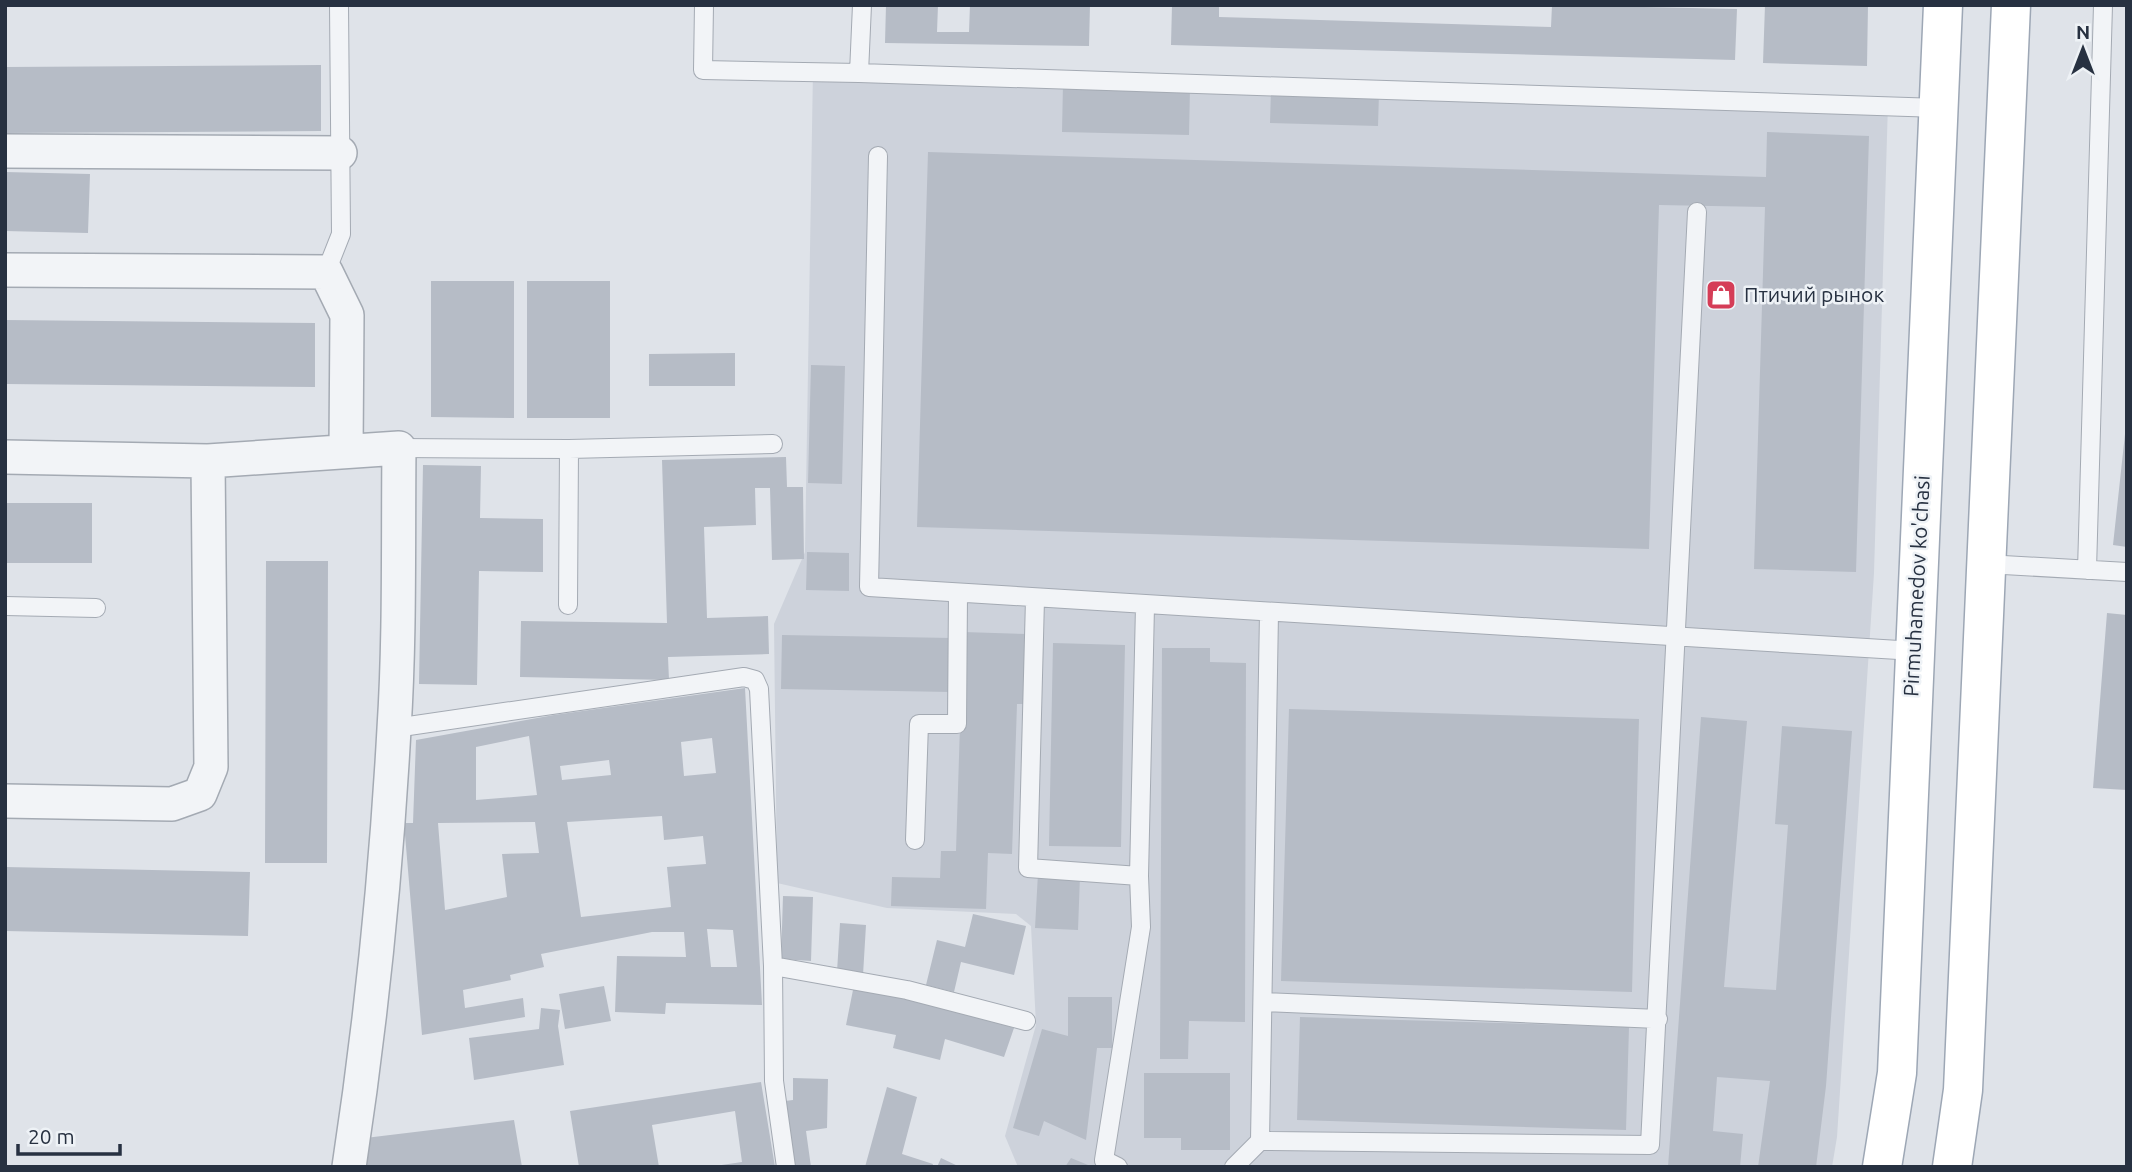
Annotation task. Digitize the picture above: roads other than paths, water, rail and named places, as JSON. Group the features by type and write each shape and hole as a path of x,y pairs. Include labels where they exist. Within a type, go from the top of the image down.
{"main road":[{"name":"Pirmuhamedov ko'chasi","path":"1882,1167 1897,1073 1943,5"},
{"path":"1952,1167 1963,1090 2011,5"}],"street":[{"path":"5,151 340,153"},
{"path":"5,270 326,271 347,315 346,450"},
{"path":"5,457 208,461 399,448 395,727 381,907 363,1076 349,1167"},
{"path":"5,801 172,804 200,794 211,767 208,461"}],"lane":[{"path":"326,271 341,234 339,5"},
{"path":"704,5 703,70 1939,108"},
{"path":"859,73 862,5"},
{"path":"2087,570 2103,5"},
{"path":"878,156 869,587 958,595 1914,651"},
{"path":"1234,1167 1261,1141 1650,1145 1697,212"},
{"path":"399,448 569,449 773,444"},
{"path":"568,605 569,449"},
{"path":"1986,564 2127,572"},
{"path":"915,840 919,724 957,724 958,595"},
{"path":"1035,599 1028,868 1139,876"},
{"path":"5,606 96,608"},
{"path":"1118,1167 1104,1160 1141,927 1139,876 1144,606"},
{"path":"1261,1141 1269,613"},
{"path":"395,727 744,677 755,680 759,689 773,966 774,1081 786,1167"},
{"path":"773,966 907,990 1026,1021"},
{"path":"1264,1002 1658,1019"}],"place":[{"name":"Птичий рынок","path":"1721,295"}]}
